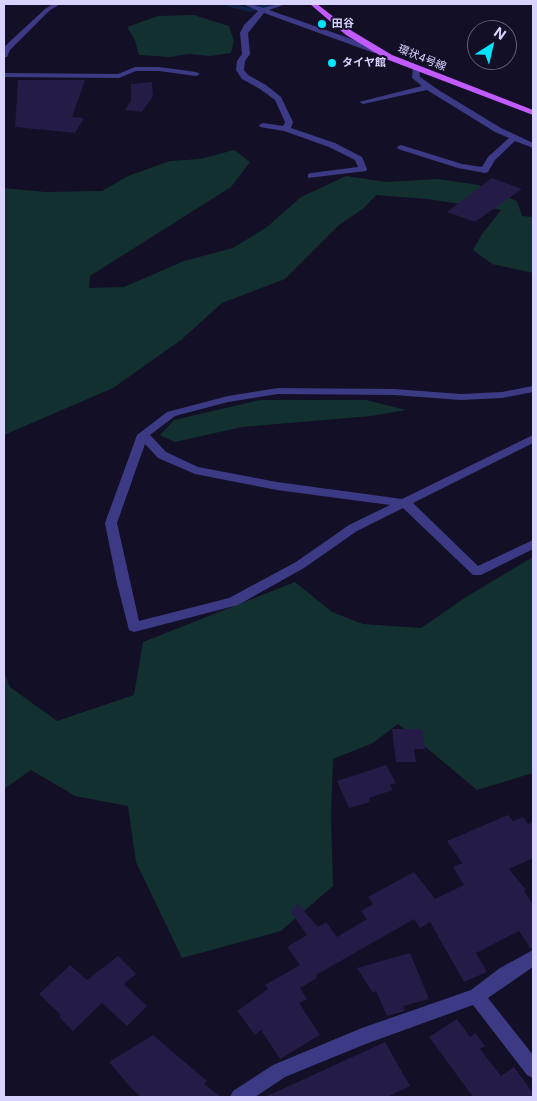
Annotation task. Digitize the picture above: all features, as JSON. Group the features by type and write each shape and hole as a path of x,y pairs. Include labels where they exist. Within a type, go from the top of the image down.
{"main road":[{"name":"環状4号線","path":"313,4 349,33 377,51 533,113"}],"street":[{"path":"4,55 7,49 36,21 57,4"},
{"path":"246,4 377,51"},
{"path":"283,4 260,9 247,27 244,33 246,54 241,61 240,70 245,77 278,98 289,122 286,129"},
{"path":"416,68 416,78 498,130 533,146"},
{"path":"4,76 119,76 135,69 159,69 196,74"},
{"path":"363,102 428,86"},
{"path":"263,125 286,129 332,145 356,157 363,169 311,176"},
{"path":"401,148 461,166 485,170 491,159 514,138"},
{"path":"533,389 502,396 461,397 394,392 278,391 228,399 171,414 143,436 111,523 122,583 134,627 233,602 300,565 353,528 533,439"},
{"path":"143,436 162,455 195,470 277,486 405,503 477,572 533,544"},
{"path":"239,1097 279,1071 362,1037 476,996 506,974 533,958"},
{"path":"476,996 533,1069"}],"green space":[{"path":"194,15 229,26 234,41 231,53 210,56 189,54 170,57 139,55 135,40 127,27 158,16"},
{"path":"234,150 250,162 231,187 90,276 89,288 124,287 184,261 233,248 267,227 301,197 346,176 386,182 438,179 479,185 517,201 522,216 533,217 533,273 492,264 473,250 482,234 501,210 427,199 376,195 364,208 339,225 285,279 222,303 181,340 113,388 4,435 4,188 45,192 102,191 128,176 170,161 200,159"},
{"path":"260,400 366,400 406,410 371,416 242,427 175,442 160,435 174,420"},
{"path":"533,557 533,773 477,790 398,724 373,743 333,759 331,817 333,886 281,931 182,958 136,862 128,806 75,796 31,770 4,789 4,672 10,687 57,721 134,695 143,642 295,582 332,612 363,624 421,628 466,597"}],"building":[{"path":"18,80 85,80 72,117 84,118 75,133 15,127"},
{"path":"152,82 153,96 142,112 125,110 131,101 131,84"},
{"path":"492,178 522,189 475,222 447,212"},
{"path":"392,729 422,729 425,749 414,749 416,762 396,762"},
{"path":"386,765 396,783 390,785 393,790 369,798 370,801 367,803 349,808 337,781"},
{"path":"508,815 513,821 523,817 528,824 533,822 533,858 509,869 526,890 524,891 533,905 533,948 531,949 519,931 476,953 487,972 464,982 430,922 420,928 414,919 316,975 317,978 300,988 307,999 299,1003 320,1035 280,1059 261,1030 255,1035 237,1011 268,989 265,985 300,965 287,947 307,935 290,911 298,904 318,927 326,922 337,937 367,919 361,911 373,904 368,897 414,872 435,899 464,885 453,867 462,863 447,841"},
{"path":"410,953 429,999 403,1006 405,1011 387,1016 376,991 373,993 357,968"},
{"path":"118,956 136,974 124,984 147,1006 127,1026 102,1003 73,1031 59,1017 61,1015 39,994 70,965 87,980"},
{"path":"457,1019 470,1037 475,1033 485,1046 480,1049 501,1076 514,1067 533,1093 533,1097 473,1097 429,1037"},
{"path":"153,1035 207,1081 204,1084 221,1097 141,1097 131,1088 109,1062"},
{"path":"385,1042 410,1086 387,1097 265,1097"}],"waterway":[{"path":"227,4 250,10 271,4"}],"place":[{"name":"田谷","path":"322,24"},
{"name":"タイヤ館","path":"332,63"}]}
